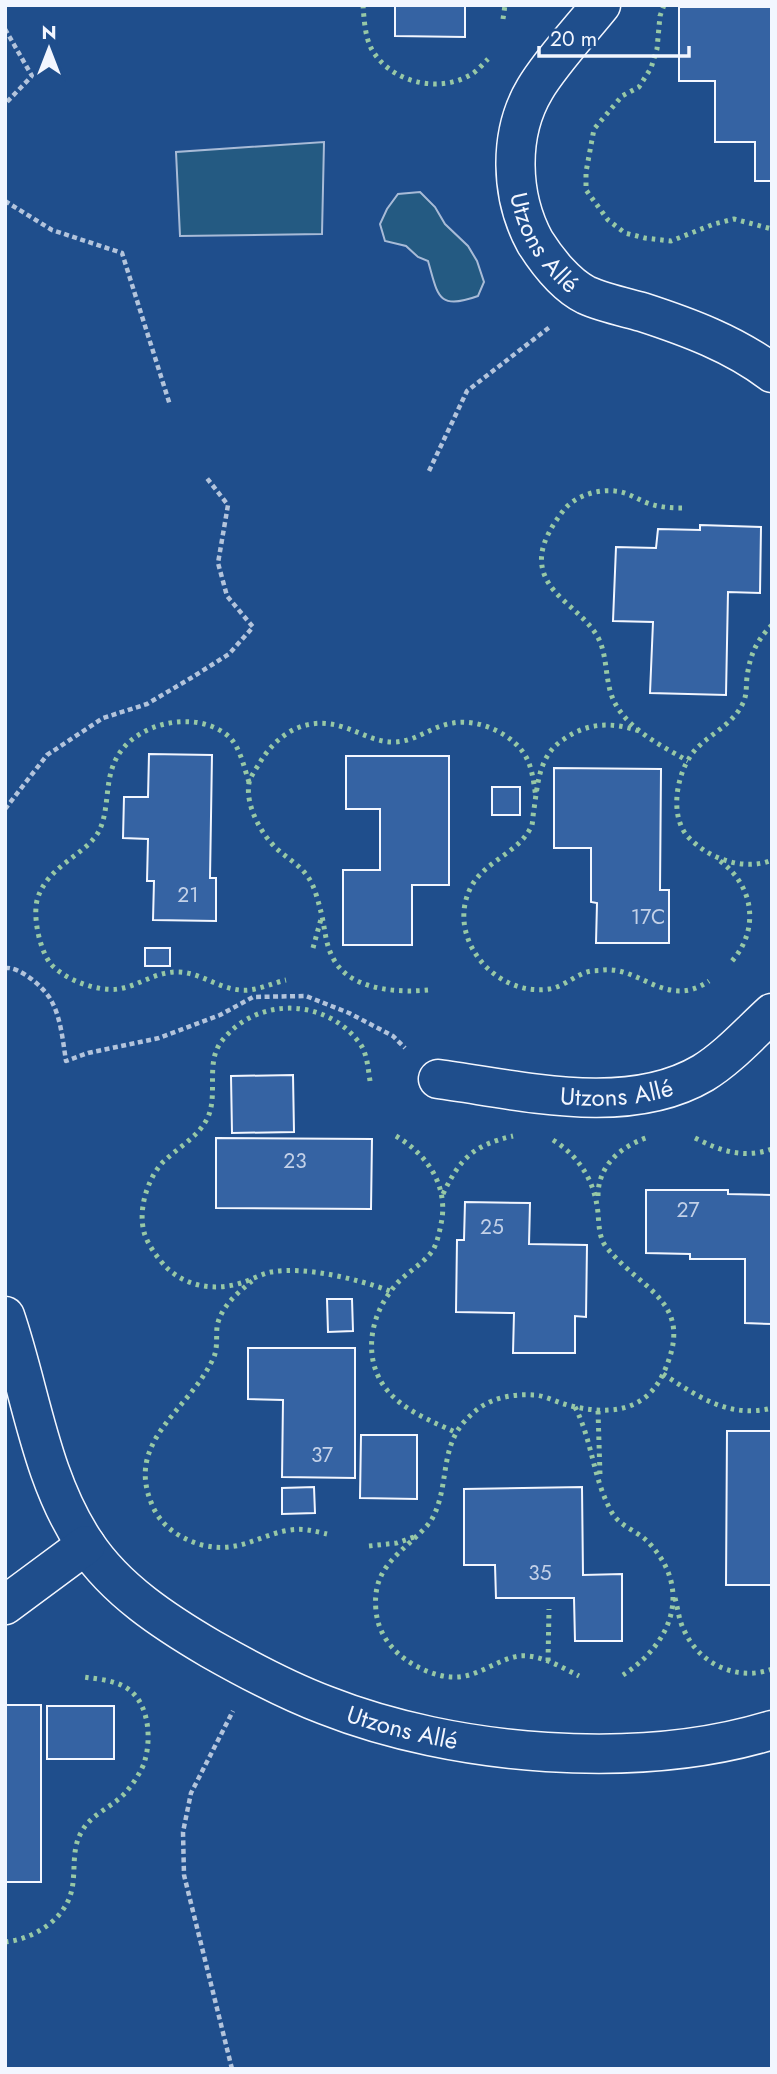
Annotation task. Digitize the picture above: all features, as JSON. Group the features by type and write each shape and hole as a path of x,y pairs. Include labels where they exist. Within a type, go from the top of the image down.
{"street":[{"name":"Utzons Allé","path":"601,5 536,88 523,115 516,144 515,175 520,204 529,230 542,252 561,275 584,294 673,322 728,345 772,373"},
{"name":"Utzons Allé","path":"438,1079 588,1098 648,1094 701,1074 722,1060 772,1013"},
{"name":"Utzons Allé","path":"5,1316 47,1465 86,1545 129,1592 161,1618 251,1672 326,1706 380,1723 449,1739 539,1752 654,1752 728,1743 772,1730"},
{"path":"5,1605 86,1545"}],"path":[{"path":"5,29 32,76 5,104"},
{"path":"5,201 52,230 122,253 170,405"},
{"path":"429,471 467,391 558,320 584,294"},
{"path":"5,809 47,755 103,718 148,704 191,678 229,654 253,627 227,596 218,563 228,505 206,477"},
{"path":"5,968 10,967 24,973 52,1000 66,1061 88,1053 159,1038 220,1016 253,997 306,996 349,1013 393,1036 438,1079"},
{"path":"232,2069 184,1875 183,1832 191,1793 251,1672"}],"shaded area":[{"path":"324,142 322,234 180,236 176,152"},
{"path":"420,192 435,207 445,224 468,246 477,261 484,282 478,296 454,302 441,297 428,261 418,257 406,246 385,241 380,224 387,209 398,194"}],"building":[{"path":"395,5 465,5 465,37 395,36"},
{"path":"679,7 772,7 772,181 755,181 755,142 715,142 715,81 679,81"},
{"path":"700,525 761,527 760,593 728,592 726,695 650,693 653,622 613,621 616,547 656,548 658,529 700,530"},
{"path":"149,754 212,755 210,878 216,878 216,921 153,920 154,881 147,881 148,839 123,838 124,797 148,797"},
{"path":"346,756 449,756 449,885 412,885 412,945 343,945 343,870 380,870 380,809 346,809"},
{"path":"554,768 661,769 660,890 669,890 669,943 596,943 597,903 591,902 591,848 554,848"},
{"path":"492,787 520,787 520,815 492,815"},
{"path":"145,948 170,948 170,966 145,966"},
{"path":"293,1075 294,1132 232,1133 231,1076"},
{"path":"216,1138 372,1139 371,1209 216,1208"},
{"path":"646,1190 728,1190 728,1194 772,1195 772,1324 745,1323 745,1259 690,1259 690,1254 646,1253"},
{"path":"465,1202 530,1203 529,1244 587,1245 586,1317 575,1316 575,1353 513,1353 514,1313 456,1312 457,1240 464,1240"},
{"path":"327,1299 352,1299 353,1331 328,1332"},
{"path":"248,1348 355,1348 355,1478 282,1477 283,1400 248,1399"},
{"path":"727,1431 772,1431 772,1585 726,1585"},
{"path":"361,1435 417,1435 417,1499 360,1498"},
{"path":"314,1487 315,1513 282,1514 282,1488"},
{"path":"582,1487 583,1575 622,1574 622,1641 575,1641 574,1598 496,1598 495,1565 464,1565 464,1489"},
{"path":"5,1705 41,1705 41,1882 5,1882"},
{"path":"47,1706 114,1706 114,1759 47,1759"}],"hedge":[{"path":"363,5 366,33 371,48 390,70 403,77 416,82 445,83 472,74 488,59"},
{"path":"503,19 505,5"},
{"path":"664,5 651,68 639,87 622,96 594,129 586,172 586,190 608,220 625,233 645,238 671,241 734,219 772,229"},
{"path":"682,508 654,505 619,492 601,491 586,495 573,501 555,522 544,543 542,564 550,585 596,634 613,699 620,711 640,731 688,761"},
{"path":"772,625 752,655 743,703 734,717 690,756 681,777 677,801 677,813 685,833 705,851 738,863 755,864 772,860"},
{"path":"249,782 235,745 227,735 213,727 182,722 166,724 136,736 125,747 112,768 105,814 99,831 86,847 50,876 43,886 36,904 38,931 46,957 56,969 72,979 100,988 118,989 171,972 187,973 240,990 257,989 286,980"},
{"path":"428,990 402,991 375,987 350,977 340,969 328,947 319,903 310,881 301,869 271,843 256,819 248,792 252,776 275,743 294,729 305,725 330,724 374,739 393,742 463,722 496,730 515,743 530,765 536,797"},
{"path":"639,731 610,725 582,729 564,739 549,753 541,770 532,825 519,843 483,871 470,889 464,908 470,945 494,974 511,984 529,989 554,988 587,972 603,970 629,974 654,985 680,991 694,989 709,981"},
{"path":"720,861 740,883 749,908 747,935 732,961"},
{"path":"313,948 321,919"},
{"path":"370,1081 367,1060 361,1045 327,1016 308,1010 270,1010 235,1027 216,1051 212,1100 207,1119 198,1132 157,1170 145,1196 142,1223 148,1242 160,1261 183,1279 202,1286 221,1287 271,1272 300,1271 347,1278 390,1291"},
{"path":"396,1136 417,1151 432,1171 441,1193 442,1219 433,1250 396,1285 378,1314 372,1340 374,1366 379,1379 401,1404 455,1432"},
{"path":"443,1194 462,1162 470,1155 488,1144 513,1136"},
{"path":"598,1196 602,1176 612,1159 619,1152 646,1138"},
{"path":"695,1138 732,1152 751,1153 772,1149"},
{"path":"553,1140 571,1154 590,1181 604,1244 650,1288 670,1314 674,1330 672,1350 663,1374 645,1398 621,1409 578,1408 541,1396 523,1395 497,1399 476,1410 463,1423 451,1445 438,1505 432,1519 381,1575 376,1611 381,1630 391,1647 407,1661 431,1673 448,1677 465,1676 512,1658 527,1656 550,1662 579,1676"},
{"path":"252,1281 225,1307 217,1327 213,1359 152,1445 146,1463 146,1484 153,1507 162,1521 180,1536 202,1545 238,1546 295,1529 327,1534"},
{"path":"663,1374 701,1397 728,1408 756,1411 772,1408"},
{"path":"575,1407 610,1509 618,1520 650,1544 663,1562 671,1580 671,1616 664,1632 654,1648 623,1675"},
{"path":"598,1411 600,1475"},
{"path":"369,1546 397,1543 414,1537"},
{"path":"675,1598 684,1630 699,1652 709,1661 720,1667 746,1673 772,1669"},
{"path":"548,1661 549,1609"},
{"path":"5,1942 37,1932 63,1910 72,1889 75,1852 82,1831 91,1819 126,1792 145,1760 148,1729 139,1700 125,1687 84,1677"}]}
